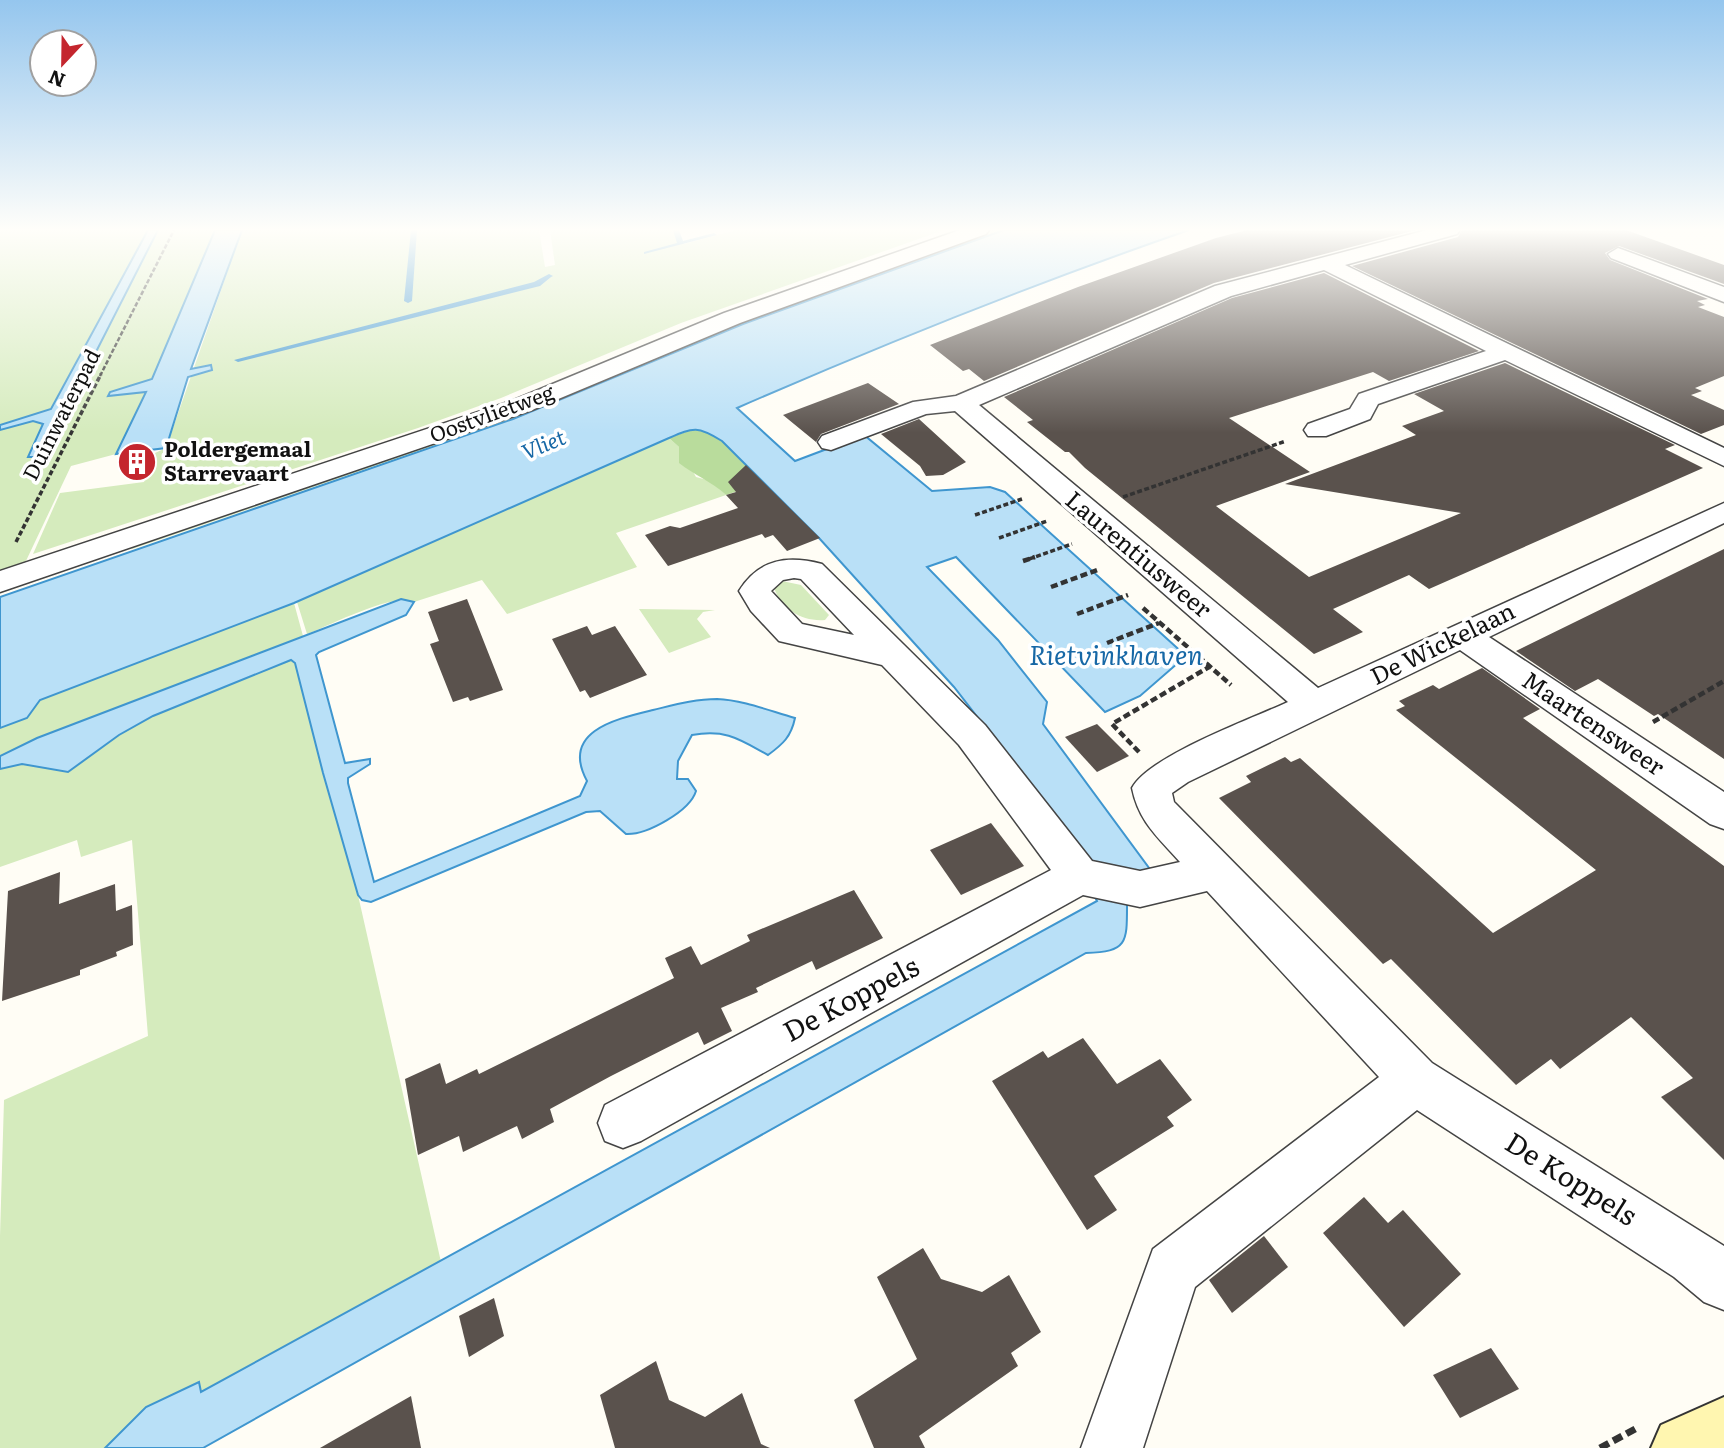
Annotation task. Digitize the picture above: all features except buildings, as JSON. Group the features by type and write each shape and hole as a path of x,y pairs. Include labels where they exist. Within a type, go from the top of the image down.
{"street":[{"name":"Oostvlietweg","path":"4,581 523,405 732,318 789,298"},
{"path":"831,442 922,407 961,403 1208,298"},
{"path":"1395,298 1724,458"},
{"path":"1317,430 1361,414 1368,399 1506,352"},
{"name":"Laurentiusweer","path":"961,403 1316,706"},
{"name":"De Wickelaan","path":"1157,783 1174,771 1724,512"},
{"name":"Maartensweer","path":"1462,635 1724,813"},
{"path":"892,655 972,735 1083,877 1140,889 1216,871"},
{"name":"De Koppels","path":"1157,783 1156,809 1415,1080 1694,1257 1724,1282"},
{"name":"De Koppels","path":"623,1123 1083,877"},
{"path":"1112,1448 1173,1269 1415,1080"},
{"path":"1684,1448 1724,1429"}],"path":[{"name":"Duinwaterpad","path":"4,581 8,558 140,298"},
{"path":"1085,510 1317,430"},
{"path":"975,515 1022,499"},
{"path":"999,538 1047,521"},
{"path":"1023,561 1072,544"},
{"path":"1051,587 1100,569"},
{"path":"1077,614 1128,595"},
{"path":"1107,643 1159,622"},
{"path":"1157,783 1112,724 1209,667"},
{"path":"1619,742 1724,681"}],"green space":[{"path":"0,298 186,298 116,454 71,466 25,563 0,572"},
{"path":"218,298 753,298 681,323 501,398 418,428 33,554 60,493 144,482 155,453 166,448"},
{"path":"807,298 816,298 743,324 513,419 132,549 129,546"},
{"path":"694,429 714,435 723,441 764,482 726,495 679,463 679,447 669,438"},
{"path":"669,438 679,447 696,477 711,481 726,495 616,533 637,567 507,614 482,580 414,602 393,601 378,605 307,634 297,602"},
{"path":"782,581 801,585 829,615 825,620 808,619 788,608 774,588"},
{"path":"294,603 303,636 37,738 0,756 0,728 27,718 40,700"},
{"path":"639,609 715,610 703,612 697,619 711,637 669,653"},
{"path":"291,660 295,662 358,895 441,1262 200,1392 199,1383 146,1407 105,1448 0,1448 0,1236 4,1100 148,1036 132,840 81,857 77,840 0,867 0,769 22,764 68,772 119,735 153,716"}],"water":[{"path":"111,298 124,298 73,397 80,397 78,401 70,403 34,457 28,457 43,424 33,421 0,430 0,425 51,409"},
{"path":"186,298 217,298 191,369 211,365 212,370 188,377 166,448 116,454 146,392 108,396 110,392 152,379"},
{"path":"816,298 1005,298 737,408 795,461 864,435 932,491 990,487 1005,492 1186,656 1140,696 1105,712 956,557 927,567 998,640 1047,702 1043,724 1152,872 1107,871 1085,856 954,687 819,538 722,441 696,430 669,438 294,603 40,700 27,718 0,728 0,597 513,419 743,324"},
{"path":"401,599 414,602 406,615 316,655 345,763 370,759 370,764 348,778 348,783 374,882 580,796 587,781 581,764 581,750 586,739 609,723 677,704 717,699 747,704 795,718 793,725 786,740 768,755 723,734 692,735 678,761 677,779 688,779 696,791 677,814 645,831 626,834 600,811 586,812 371,902 362,900 358,895 295,663 291,660 153,716 119,735 68,772 22,764 0,769 0,756 37,738"},
{"path":"1092,891 1102,898 1127,904 1125,936 1117,947 1086,953 203,1448 105,1448 146,1407 199,1382 201,1392 1097,901"}],"waterway":[{"path":"238,360 484,298"}],"place":[{"name":"Poldergemaal Starrevaart","path":"137,462"}],"water label":[{"name":"Vliet","path":"544,445"},
{"name":"Rietvinkhaven","path":"1116,656"}]}
